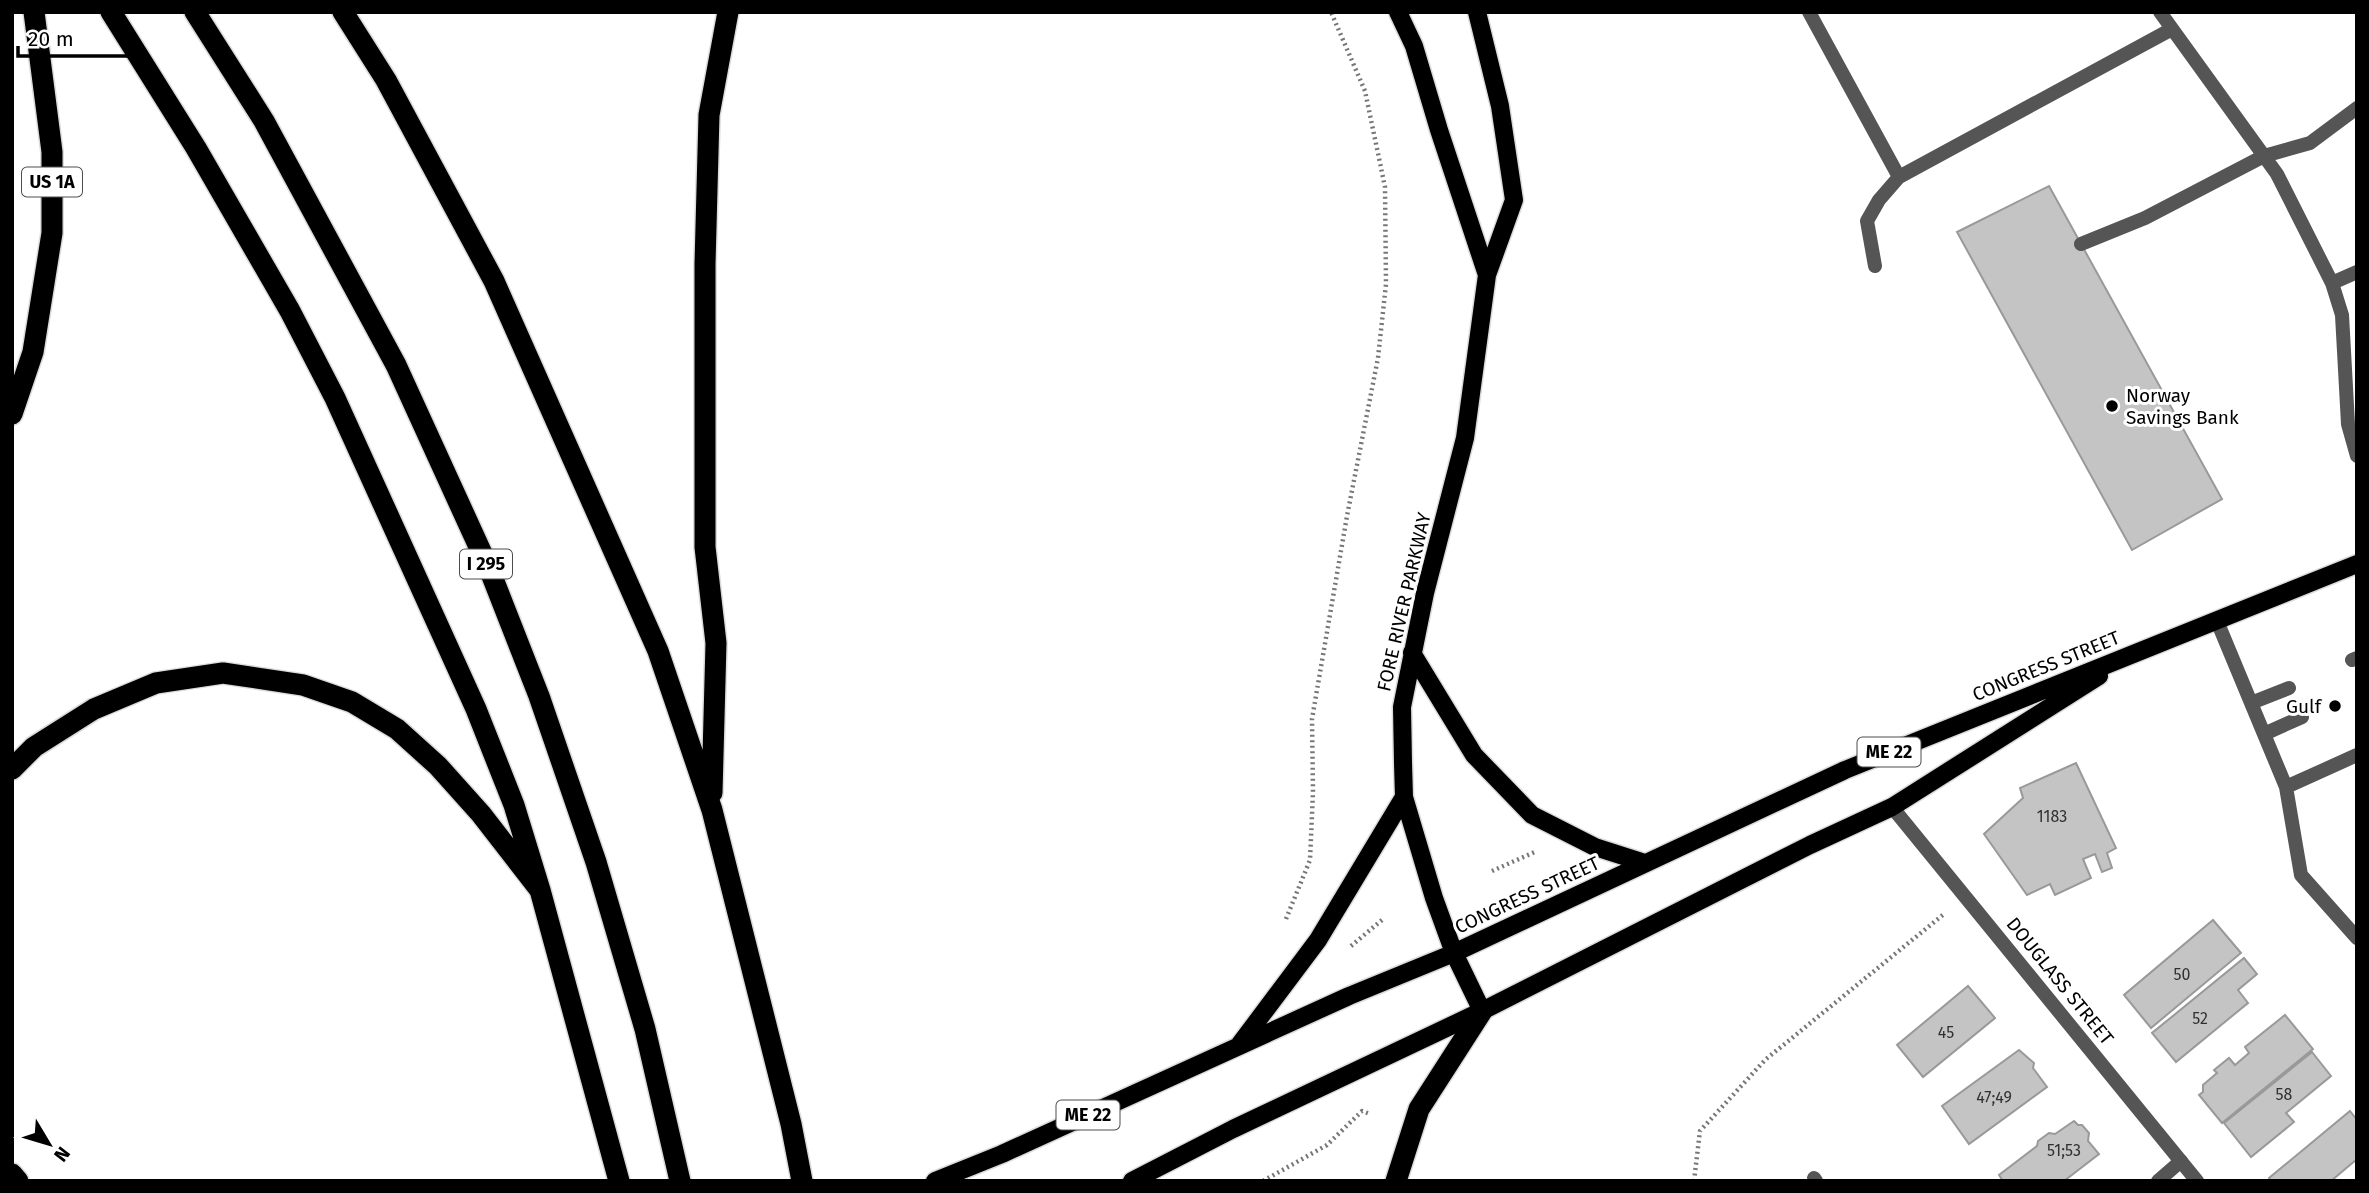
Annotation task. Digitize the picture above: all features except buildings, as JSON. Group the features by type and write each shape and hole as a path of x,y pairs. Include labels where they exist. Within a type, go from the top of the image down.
{"highway":[{"name":"US 1A","path":"12,389 33,352 52,233 52,152 34,12"},
{"path":"111,12 189,137 290,310 335,398 476,709 514,805 540,890 618,1178"},
{"name":"I 295","path":"195,12 264,121 396,365 490,571 539,696 596,862 645,1029 680,1181"},
{"path":"343,12 386,80 494,281 658,651 712,810 791,1124 802,1181"},
{"path":"712,810 716,643 705,547 705,264 709,114 728,12"},
{"path":"12,414 33,352"},
{"path":"12,769 34,747 94,709 156,682 223,673 303,685 352,702 397,729 438,766 481,814 540,890"},
{"path":"1396,1181 1419,1109 1482,1011"},
{"path":"12,1174 18,1181"}],"main road":[{"name":"FORE RIVER PARKWAY","path":"1398,12 1414,46 1487,275"},
{"name":"FORE RIVER PARKWAY","path":"1477,12 1500,106 1514,200 1487,275 1465,438 1425,593 1402,707 1404,797 1434,898 1454,953 1482,1011"},
{"name":"CONGRESS STREET","path":"935,1181 1002,1154 1239,1046 1454,953 1845,770 2357,564"},
{"name":"CONGRESS STREET","path":"1132,1181 1233,1129 1482,1011 1810,845 1892,807 2138,652"},
{"path":"1412,653 1474,755 1532,816 1595,847 1645,863"},
{"path":"1239,1046 1318,940 1404,797"}],"street":[{"path":"1809,12 1899,177"},
{"path":"2160,12 2277,174 2332,284 2342,315 2357,456"},
{"path":"1875,266 1867,221 1879,200 1899,177 2172,29"},
{"path":"2081,244 2145,218 2264,156 2310,143 2357,108"},
{"path":"2332,284 2357,272"},
{"path":"2217,621 2286,787 2301,875 2357,938"},
{"path":"2251,703 2289,688"},
{"path":"2264,734 2302,717"},
{"path":"2286,787 2357,755"},
{"name":"DOUGLASS STREET","path":"1892,807 2197,1181"},
{"path":"2158,1181 2181,1161"}],"path":[{"path":"1286,919 1310,860 1312,719 1378,358 1386,284 1385,187 1364,91 1331,12"},
{"path":"1492,872 1538,850"},
{"path":"1694,1181 1700,1131 1765,1060 1966,897"},
{"path":"1347,949 1382,920"},
{"path":"1359,1100 1362,1111"},
{"path":"1362,1111 1370,1114"},
{"path":"1263,1181 1327,1145 1362,1111"}],"place":[{"name":"Norway Savings Bank","path":"2112,406"},
{"name":"Gulf","path":"2335,706"}]}
